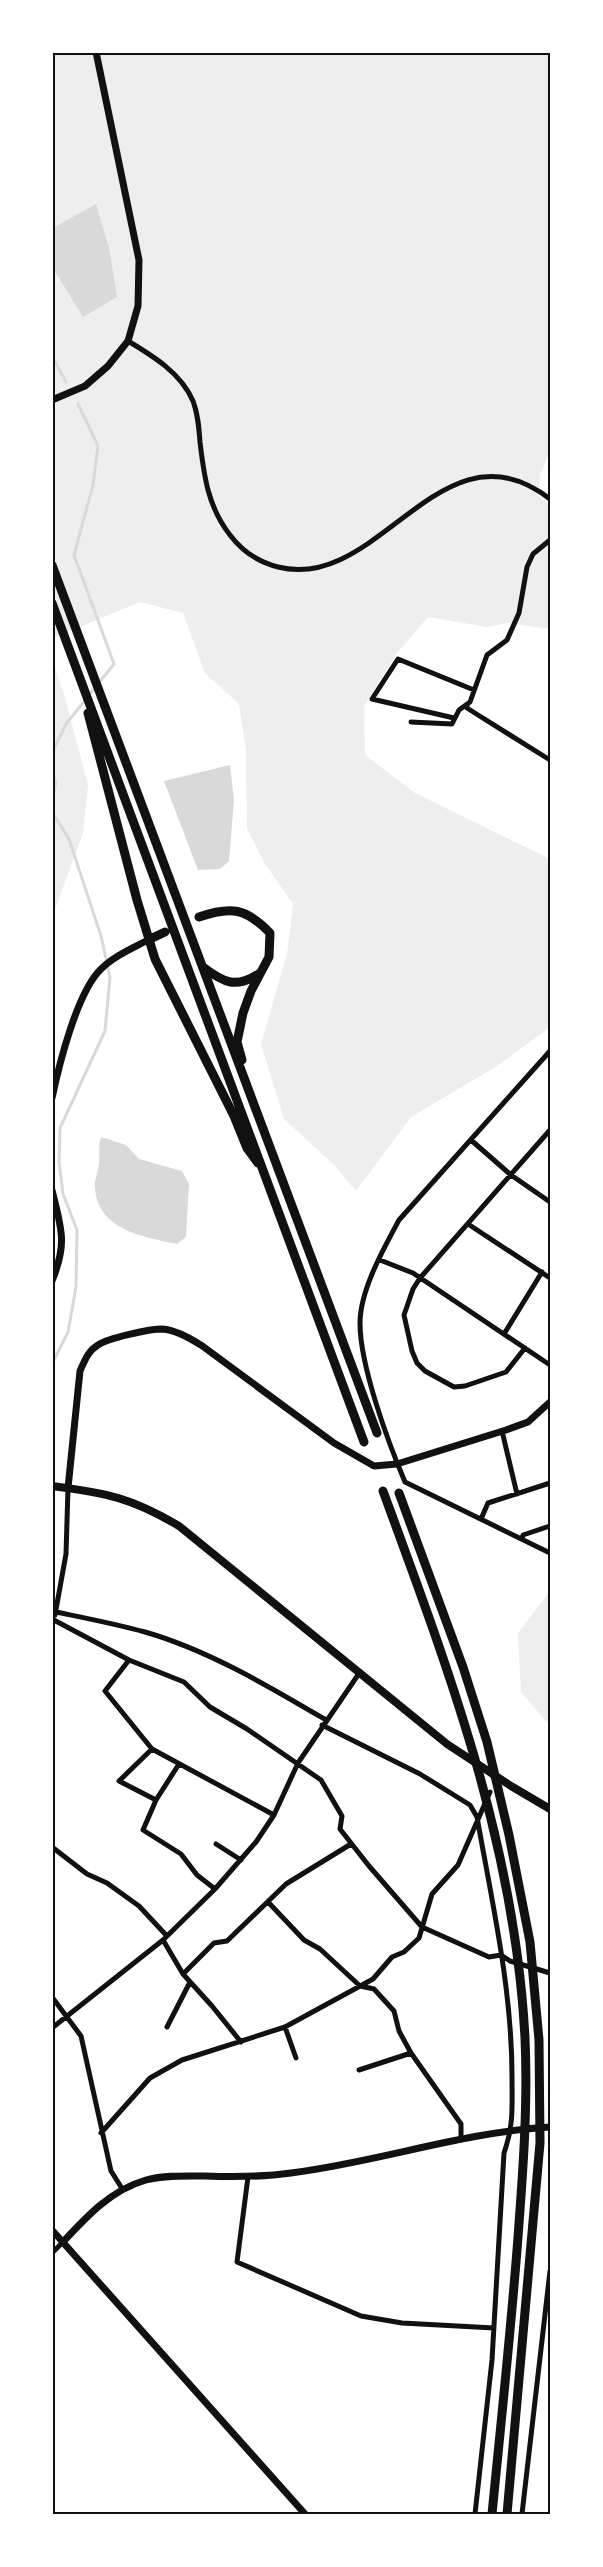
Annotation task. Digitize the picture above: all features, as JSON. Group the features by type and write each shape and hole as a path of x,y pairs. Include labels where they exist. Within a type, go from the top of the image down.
{"highway":[{"path":"52,565 377,1433"},
{"path":"52,603 364,1442"},
{"path":"82,686 90,724 155,959 234,1116 247,1148 263,1169"},
{"path":"199,917 227,910 239,910 258,920 270,933 269,957 251,991 237,1042 255,1112"},
{"path":"148,940 165,932"},
{"path":"203,966 221,981 233,983 250,980 262,972"},
{"path":"383,1491 449,1670 468,1730 498,1839 515,1942 525,2038 525,2145 510,2343 492,2514"},
{"path":"399,1493 463,1667 487,1742 509,1835 530,1942 539,2040 540,2143 507,2514"}],"main road":[{"path":"55,1487 116,1496 147,1507 179,1526 447,1744 550,1809"}],"street":[{"path":"52,400 85,386 108,366 128,341 138,306 139,260 96,52"},
{"path":"128,341 160,361 181,382 193,401 211,506 221,524 239,547 257,560 278,568 302,570 327,565 347,556 435,495 457,483 478,477 519,481 536,488 550,499"},
{"path":"411,722 452,724 459,710 467,705 487,655 507,639 519,613 527,567 534,554 550,540"},
{"path":"454,718 372,699 398,658 474,690"},
{"path":"467,705 467,708 550,760"},
{"path":"52,1098 81,999 100,970 115,958 148,940"},
{"path":"549,1054 399,1220 364,1297 360,1322 363,1352 397,1464 405,1482 550,1552"},
{"path":"525,1348 506,1372 465,1386 453,1387 425,1371 417,1363 411,1351 404,1315 413,1289 420,1278 550,1130"},
{"path":"471,1140 511,1175 550,1202"},
{"path":"52,1190 62,1233 61,1258 52,1281"},
{"path":"468,1224 550,1278"},
{"path":"380,1260 420,1278 550,1365"},
{"path":"504,1334 542,1272"},
{"path":"550,1402 528,1422 397,1464 374,1466 334,1443 201,1345 178,1333 161,1329 100,1343 87,1355 80,1371 68,1488 66,1554 53,1620 129,1659 184,1683 210,1707 321,1780 342,1816 340,1829 422,1927 489,1957 501,1955 510,1961 550,1973"},
{"path":"502,1431 517,1494"},
{"path":"481,1519 488,1503 550,1483"},
{"path":"522,1539 524,1535 550,1526"},
{"path":"56,1612 147,1632 250,1676 324,1722 420,1774 470,1805 477,1817 501,1955 512,2045 512,2129 504,2153 494,2328 475,2514"},
{"path":"129,1659 105,1691 152,1749 273,1815"},
{"path":"52,2028 69,2017 165,1937 215,1889 241,1860 273,1815 298,1763 360,1672"},
{"path":"152,1749 118,1781 156,1800"},
{"path":"179,1764 156,1800 143,1830 181,1854 197,1875 215,1889"},
{"path":"101,2133 150,2078 182,2060 285,2027 373,1979 392,1957 404,1952 420,1938 432,1894 459,1864 477,1817 490,1792"},
{"path":"216,1844 241,1860"},
{"path":"183,1974 214,1943 227,1941 286,1884 351,1844"},
{"path":"52,1847 87,1874 107,1883 139,1906 165,1937 183,1974 241,2042"},
{"path":"269,1902 304,1940 320,1949 360,1986 374,1989 394,2011 399,2031 411,2053 461,2124 461,2140"},
{"path":"167,2027 190,1982"},
{"path":"52,1997 81,2036 111,2171 123,2190"},
{"path":"285,2027 296,2058"},
{"path":"359,2070 411,2053"},
{"path":"52,2253 101,2204 123,2190 146,2180 174,2176 290,2174 512,2129 550,2127"},
{"path":"248,2176 237,2262 361,2316 402,2323 494,2328"},
{"path":"52,2230 305,2514"},
{"path":"522,2514 547,2330 550,2271"}],"shaded area":[{"path":"53,53 550,53 550,452 540,474 539,496 550,506 550,629 508,623 487,627 428,617 397,653 364,706 365,755 415,793 550,859 550,1027 497,1066 411,1117 356,1191 332,1163 284,1119 261,1044 287,954 293,904 265,864 247,829 246,750 239,704 205,673 183,613 140,602 53,638"},
{"path":"96,204 109,248 117,297 83,317 53,268 53,228"},
{"path":"52,660 64,694 88,785 83,833 53,915"},
{"path":"230,765 234,800 229,861 220,869 198,870 164,781"},
{"path":"101,1137 126,1145 139,1159 182,1171 189,1184 186,1237 177,1244 124,1229 104,1213 98,1202 95,1185"},
{"path":"550,1591 550,1726 521,1692 518,1633"}],"waterway":[{"path":"52,356 66,382"},
{"path":"52,753 66,724 114,664 74,555 93,485 98,446 78,404"},
{"path":"52,773 56,782 52,802"},
{"path":"52,812 69,839 101,936 110,977 105,1031 60,1128 59,1161 63,1194 77,1230 76,1287 68,1332 52,1364"},
{"path":"52,1495 52,1527"}]}
